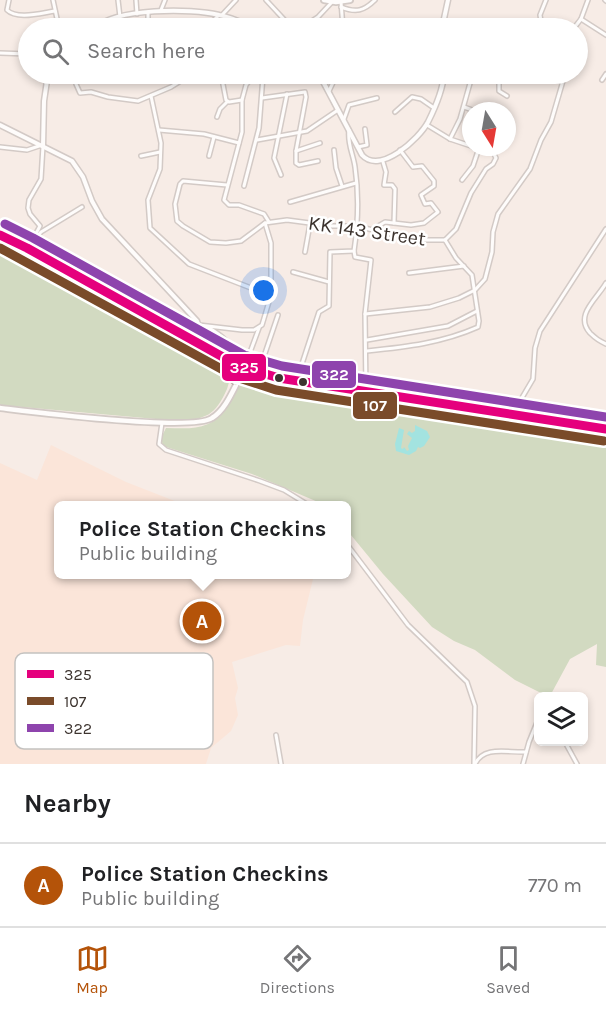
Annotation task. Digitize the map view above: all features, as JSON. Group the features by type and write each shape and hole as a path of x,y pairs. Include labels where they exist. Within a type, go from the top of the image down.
{"highway":[{"path":"0,235 192,341 242,367 257,372 297,381 606,429"},
{"path":"226,359 235,381 257,372"}],"main road":[{"path":"324,0 341,5 350,0"},
{"path":"0,408 162,423 201,423 211,420 225,404 242,367"}],"street":[{"path":"9,0 7,10 11,13 32,14 55,11"},
{"path":"53,0 57,18"},
{"path":"118,0 120,17"},
{"path":"135,0 137,14"},
{"path":"161,10 165,0"},
{"path":"217,18 236,0"},
{"path":"266,0 283,18"},
{"path":"341,5 353,11 359,11 375,0"},
{"path":"444,18 448,0"},
{"path":"540,18 546,0"},
{"path":"581,18 588,0"},
{"path":"317,18 332,2"},
{"path":"341,5 342,18"},
{"path":"117,18 161,10 220,15 228,18"},
{"path":"148,12 148,18"},
{"path":"588,23 606,35"},
{"path":"0,53 18,54"},
{"path":"602,80 606,74"},
{"path":"27,248 40,226 29,211 29,200 42,179 47,84"},
{"path":"76,84 80,93 91,92 134,101 176,84"},
{"path":"222,84 227,102"},
{"path":"242,367 271,299 271,243 264,214 239,205 225,204 224,200 239,143 243,120 242,100 247,84"},
{"path":"244,186 257,140 263,84"},
{"path":"325,84 364,158 369,161 383,162 400,150 427,124 441,84"},
{"path":"328,91 332,84"},
{"path":"465,102 470,84"},
{"path":"499,84 499,91 507,96"},
{"path":"365,314 430,307 459,298 475,290 485,279 489,269 494,242 493,232 498,214 530,169 551,122 562,84"},
{"path":"262,98 302,91 306,93 296,151 297,164 318,161"},
{"path":"281,175 274,161 287,94"},
{"path":"151,96 159,130 160,152 160,169 148,200 148,220 153,232 189,264 251,288 271,291"},
{"path":"395,112 412,97 421,99 434,108"},
{"path":"344,119 349,105 377,98"},
{"path":"217,117 220,109 227,102 242,100"},
{"path":"257,140 307,131 338,110"},
{"path":"450,140 462,112"},
{"path":"0,124 72,160 83,177 102,219 177,298 199,325 243,330 259,328"},
{"path":"427,124 450,140 462,144"},
{"path":"349,128 349,146 355,165 356,183 354,251 356,257 371,260 365,314 366,391"},
{"path":"358,147 367,145 365,129"},
{"path":"159,130 204,134 239,143"},
{"path":"209,156 214,137"},
{"path":"296,151 320,143"},
{"path":"0,147 27,150 42,146"},
{"path":"334,150 336,168 342,187"},
{"path":"368,230 379,227 385,222 411,225 424,223 438,212 431,203 424,203 421,196 434,186 434,181 422,166 411,165 400,150"},
{"path":"141,156 160,152"},
{"path":"462,180 473,166 476,156"},
{"path":"367,351 429,344 454,338 478,327 472,275 445,240 456,228 471,193 486,169 493,164 495,156"},
{"path":"383,162 386,172 384,185 392,185 394,189 394,223"},
{"path":"227,185 183,181 180,184 175,204 177,221 210,242 236,242 267,223"},
{"path":"290,202 356,183"},
{"path":"33,239 82,207"},
{"name":"KK 143 Street","path":"267,223 287,220 310,224 356,226 416,240 445,240"},
{"path":"305,252 310,224"},
{"path":"512,414 533,379 535,348 540,331 606,229"},
{"path":"297,381 319,312 329,306 330,252 354,251"},
{"path":"409,273 464,266"},
{"path":"293,272 329,282"},
{"path":"606,283 585,312 583,320 586,328 606,344"},
{"path":"367,340 448,326 477,311"},
{"path":"257,372 278,315"},
{"path":"192,341 199,325"},
{"path":"206,326 225,339 231,350 226,359"},
{"path":"225,339 227,329"},
{"path":"558,434 560,422"},
{"path":"162,423 159,444 166,450 252,477 284,490 302,501"},
{"path":"351,550 408,625 467,682 475,706 474,764"},
{"path":"523,764 534,731"},
{"path":"276,735 281,764"},
{"path":"568,746 577,764"},
{"path":"474,764 480,756 487,752 526,752"}],"shaded area":[{"path":"51,445 126,482 175,501 54,501 54,579 313,579 303,620 300,646 286,645 232,662 238,688 235,698 238,715 231,731 213,746 213,653 15,653 15,749 211,749 206,764 0,764 0,463 37,480"}],"green space":[{"path":"0,243 215,361 227,372 229,378 227,389 218,405 203,417 178,421 0,405"},
{"path":"257,378 297,387 436,406 606,434 606,667 596,665 597,644 570,659 552,692 539,692 515,680 475,650 454,641 432,627 351,535 351,501 316,501 252,474 163,446 161,438 166,428 193,428 217,419 241,384"}],"water":[{"path":"415,425 427,431 430,437 424,446 418,447 409,455 396,451 395,444 399,428 404,430 401,448 404,447 407,451 412,438 407,434 409,431 412,433 415,431"}],"transit line":[{"name":"322","path":"5,224 244,355 282,366 606,417"},
{"name":"325","path":"0,235 239,366 279,378 606,429"},
{"name":"107","path":"0,248 236,377 276,390 604,441"}],"place":[{"name":"Police Station Checkins","path":"202,621"}]}
